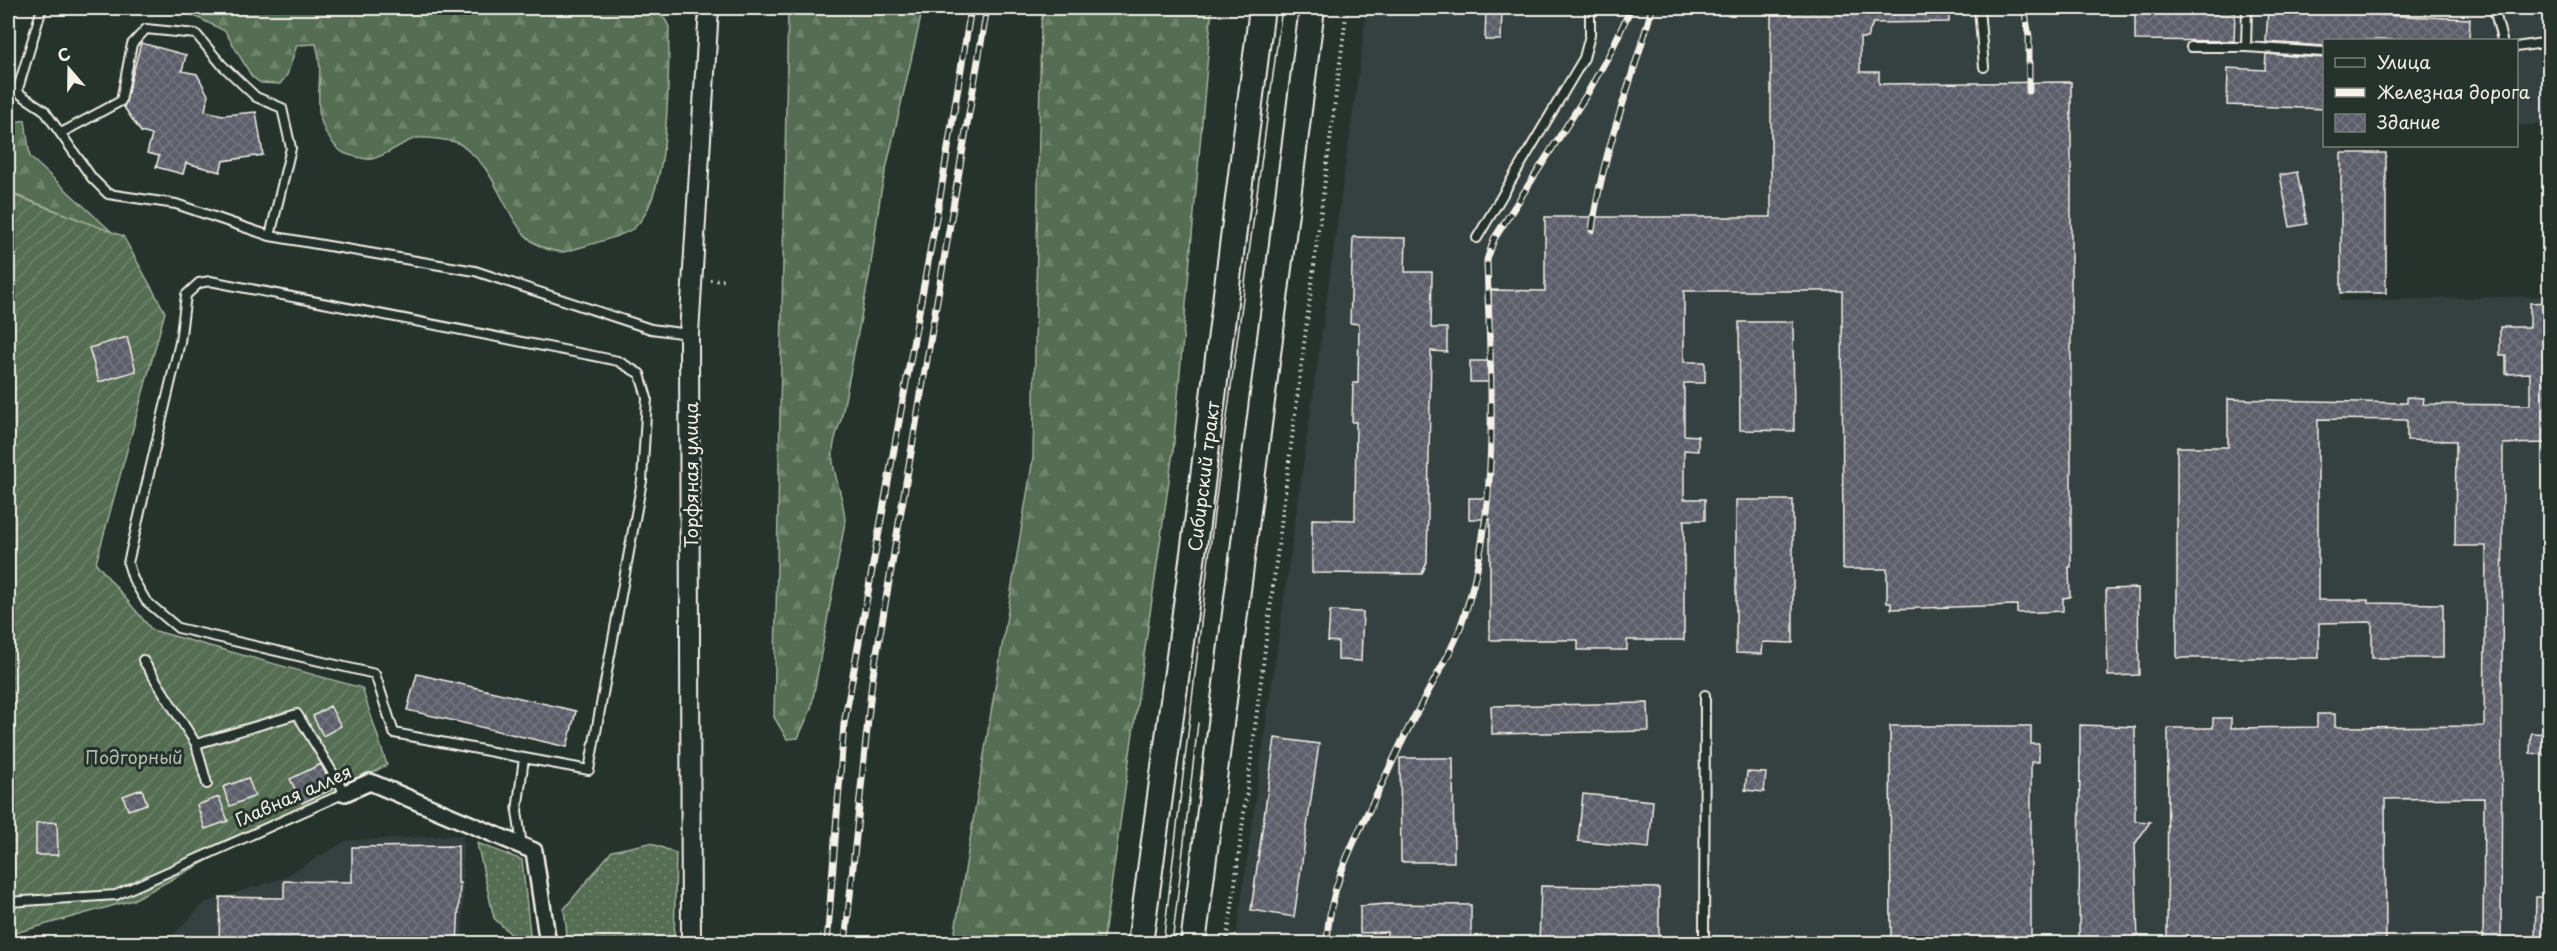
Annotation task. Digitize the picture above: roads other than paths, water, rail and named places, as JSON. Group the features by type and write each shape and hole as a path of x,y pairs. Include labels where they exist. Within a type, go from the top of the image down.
{"main road":[{"name":"Сибирский тракт","path":"1140,944 1197,524 1262,8"},
{"path":"1193,944 1312,8"}],"street":[{"name":"Торфяная улица","path":"691,944 689,334 709,8"},
{"name":"Главная аллея","path":"345,793 370,782 522,846"},
{"path":"522,846 534,851 548,944"}],"lane":[{"path":"17,92 42,8"},
{"path":"1478,238 1584,58 1590,35 1590,8"},
{"path":"1979,8 1984,67"},
{"path":"2246,47 2247,8"},
{"path":"2494,8 2502,39"},
{"path":"61,133 121,101 132,44 146,29 196,34 222,65 256,97 282,108 291,148 270,236"},
{"path":"2518,47 2550,42"},
{"path":"2190,47 2246,47 2323,52"},
{"path":"8,86 44,110 92,178 108,194 176,204 270,236 475,271 651,329 689,334"},
{"path":"210,281 618,361 640,374 647,398 642,481 589,770 524,758 394,733 375,674 177,628 146,601 133,579 128,563 180,342 186,295 199,282 210,281"},
{"path":"143,660 196,744 207,784"},
{"path":"1704,944 1705,694"},
{"path":"196,744 297,714 345,793"},
{"path":"522,846 517,811 524,758"},
{"name":"Главная аллея","path":"8,902 116,895 345,793"}],"tram line":[{"path":"1163,944 1215,506 1282,8"},
{"path":"1172,944 1198,723"}],"railway":[{"path":"827,944 844,724 941,191 971,8"},
{"path":"845,944 872,681 987,8"},
{"path":"1327,944 1332,902 1345,862 1405,735 1452,648 1474,583 1483,538 1491,446 1487,260 1494,239 1587,94 1631,8"},
{"path":"1592,230 1610,145 1652,8"},
{"path":"2024,8 2029,36 2029,91"}],"park label":[{"name":"Подгорный","path":"134,756"}]}
